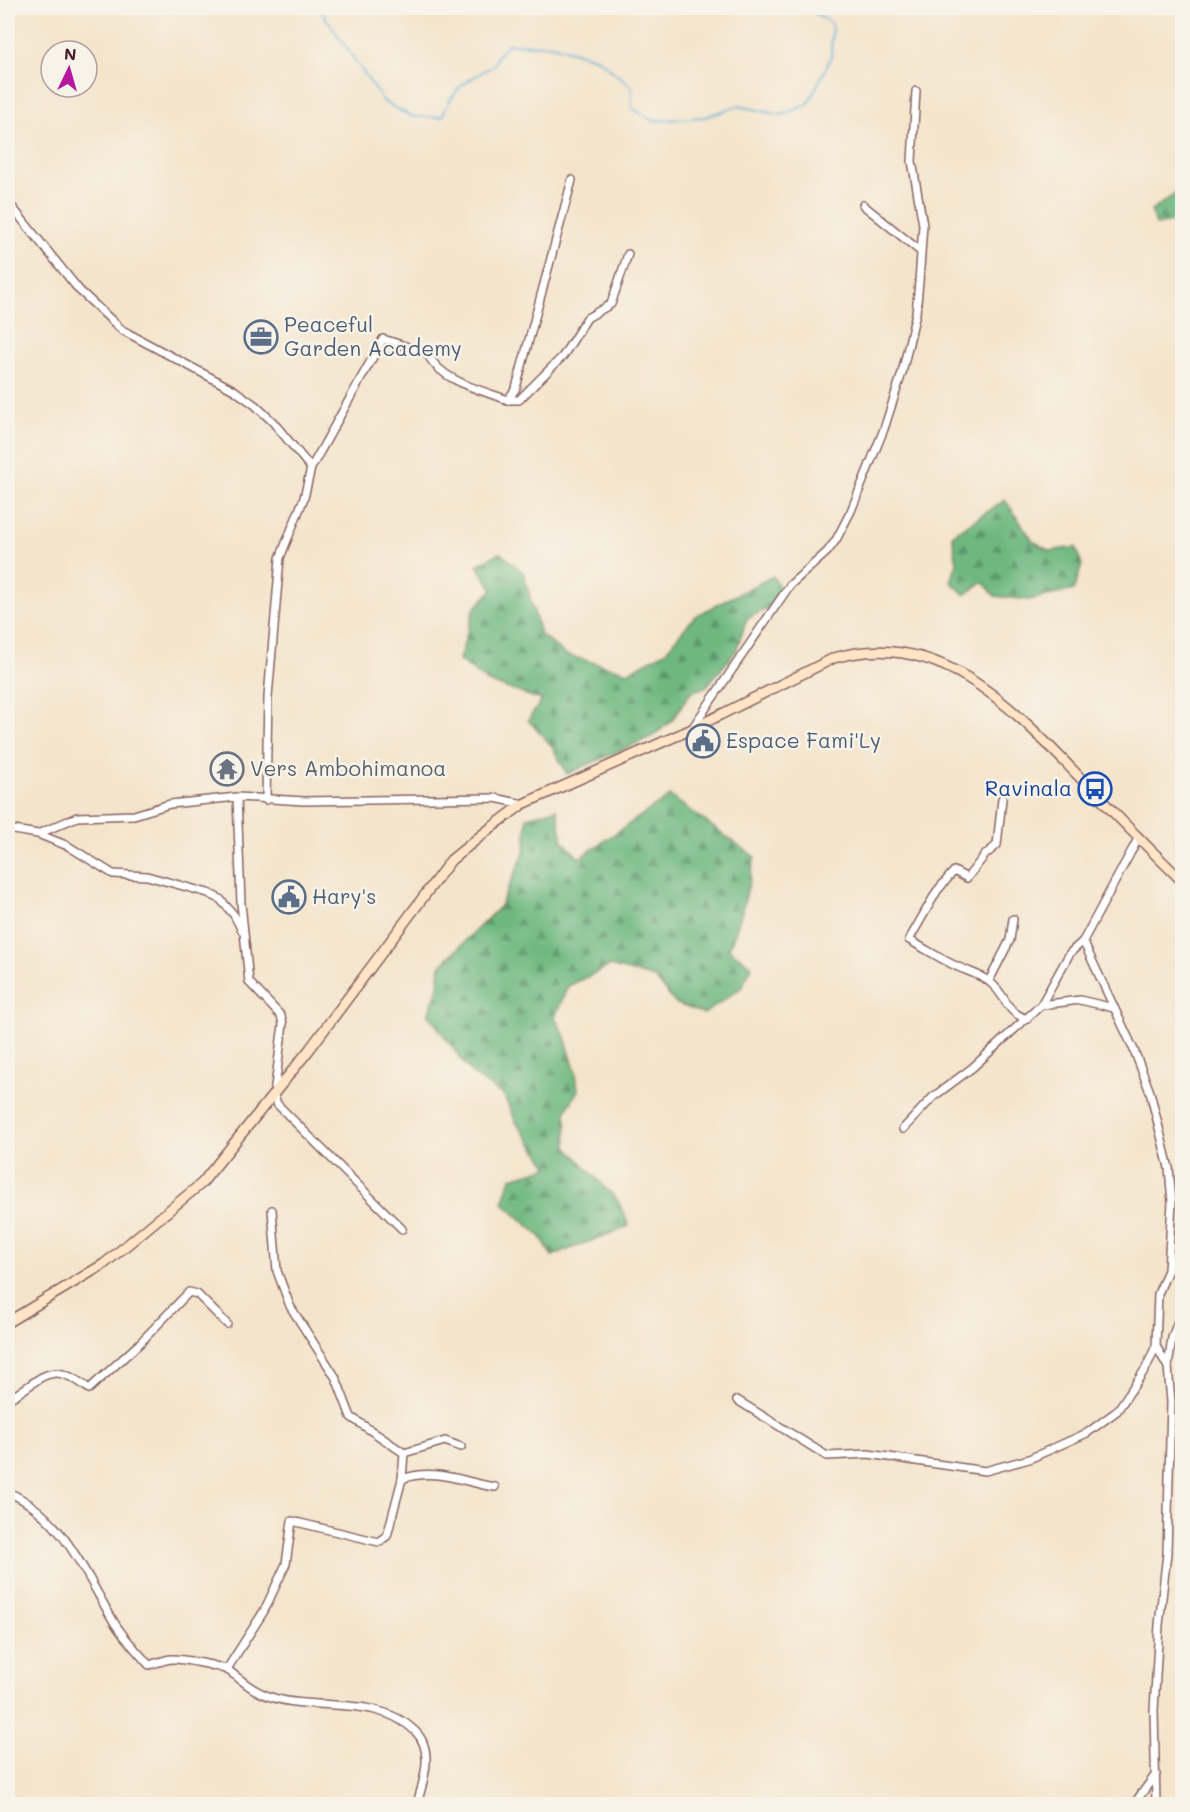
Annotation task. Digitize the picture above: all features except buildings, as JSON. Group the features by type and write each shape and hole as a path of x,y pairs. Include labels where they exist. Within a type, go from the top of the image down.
{"main road":[{"path":"8,1322 104,1264 142,1236 202,1182 274,1095 452,860 524,804 692,729 834,658 874,650 906,653 966,676 1009,707 1060,755 1182,880"}],"street":[{"path":"692,729 790,585 827,552 851,511 884,429 902,374 916,313 923,225 912,161 916,91"},
{"path":"508,400 516,388 572,180"},
{"path":"8,202 79,290 122,330 234,390 255,405 273,422 311,468"},
{"path":"863,205 920,251"},
{"path":"266,800 268,697 280,558 304,498 311,468 383,339 427,353 433,365 442,373 508,400 519,400 563,356 587,318 611,304 628,254"},
{"path":"237,797 241,849 241,903 249,982 280,1016 283,1024 274,1095 277,1104 402,1228"},
{"path":"38,834 77,817 134,815 170,804 237,797 266,800 495,798 524,804"},
{"path":"1002,799 997,845 985,855 967,878 954,872 937,891 909,940 951,964 989,981 1000,991 1006,1005 1015,1015 1027,1019"},
{"path":"8,829 38,834 69,846 113,874 147,876 208,892 220,899 234,915 244,936"},
{"path":"903,1129 933,1097 972,1068 1041,1005 1070,953 1083,941 1139,837"},
{"path":"989,981 1010,939 1013,920"},
{"path":"737,1400 826,1456 868,1454 985,1471 1029,1459 1087,1433 1117,1411 1146,1368 1156,1346 1158,1294 1168,1270 1172,1202 1169,1168 1150,1092 1083,941"},
{"path":"1041,1005 1080,1000 1114,1008"},
{"path":"272,1210 277,1271 290,1306 336,1378 351,1417 404,1453"},
{"path":"8,1399 34,1379 48,1374 78,1380 89,1389 139,1344 189,1292 197,1294 227,1324"},
{"path":"1156,1804 1155,1689 1167,1553 1171,1402 1168,1367 1172,1338 1182,1310"},
{"path":"1156,1346 1168,1367"},
{"path":"404,1453 445,1441 461,1447"},
{"path":"226,1669 264,1611 286,1564 292,1521 379,1542 387,1536 402,1479 404,1453"},
{"path":"402,1479 415,1474 442,1474 471,1484 495,1487"},
{"path":"8,1492 28,1501 61,1532 77,1554 115,1624 149,1665 172,1659 226,1669 248,1687 272,1698 373,1709 396,1718 416,1731 424,1745 426,1766 417,1804"},
{"path":"1136,1803 1156,1774"}],"green space":[{"path":"1182,189 1182,220 1156,225 1151,211"},
{"path":"1005,500 1033,541 1049,551 1076,547 1082,565 1074,590 1029,600 995,596 983,582 965,595 951,582 957,563 952,535"},
{"path":"500,553 523,572 540,634 566,655 628,672 665,652 695,616 773,576 780,589 769,608 747,618 736,651 706,687 691,692 672,720 653,736 567,774 552,746 528,720 542,700 488,682 459,660 474,609 493,589 477,565"},
{"path":"670,796 755,857 742,912 729,949 752,966 742,987 704,1014 675,1003 655,978 610,966 568,986 555,1017 565,1037 576,1073 578,1090 566,1111 567,1147 618,1201 629,1226 552,1256 541,1237 503,1203 511,1178 549,1167 516,1122 504,1096 472,1074 428,1014 438,989 440,966 500,906 525,851 527,817 557,809 563,841 579,858"}],"waterway":[{"path":"319,8 384,102 413,117 442,117 462,85 494,65 497,56 508,44 552,45 598,59 632,87 632,108 653,121 705,117 738,106 782,115 808,104 831,58 832,24 808,8"}],"place":[{"name":"Peaceful Garden Academy","path":"261,337"},
{"name":"Espace Fami'Ly","path":"703,741"},
{"name":"Vers Ambohimanoa","path":"227,769"},
{"name":"Ravinala","path":"1095,789"},
{"name":"Hary's","path":"289,897"}]}
